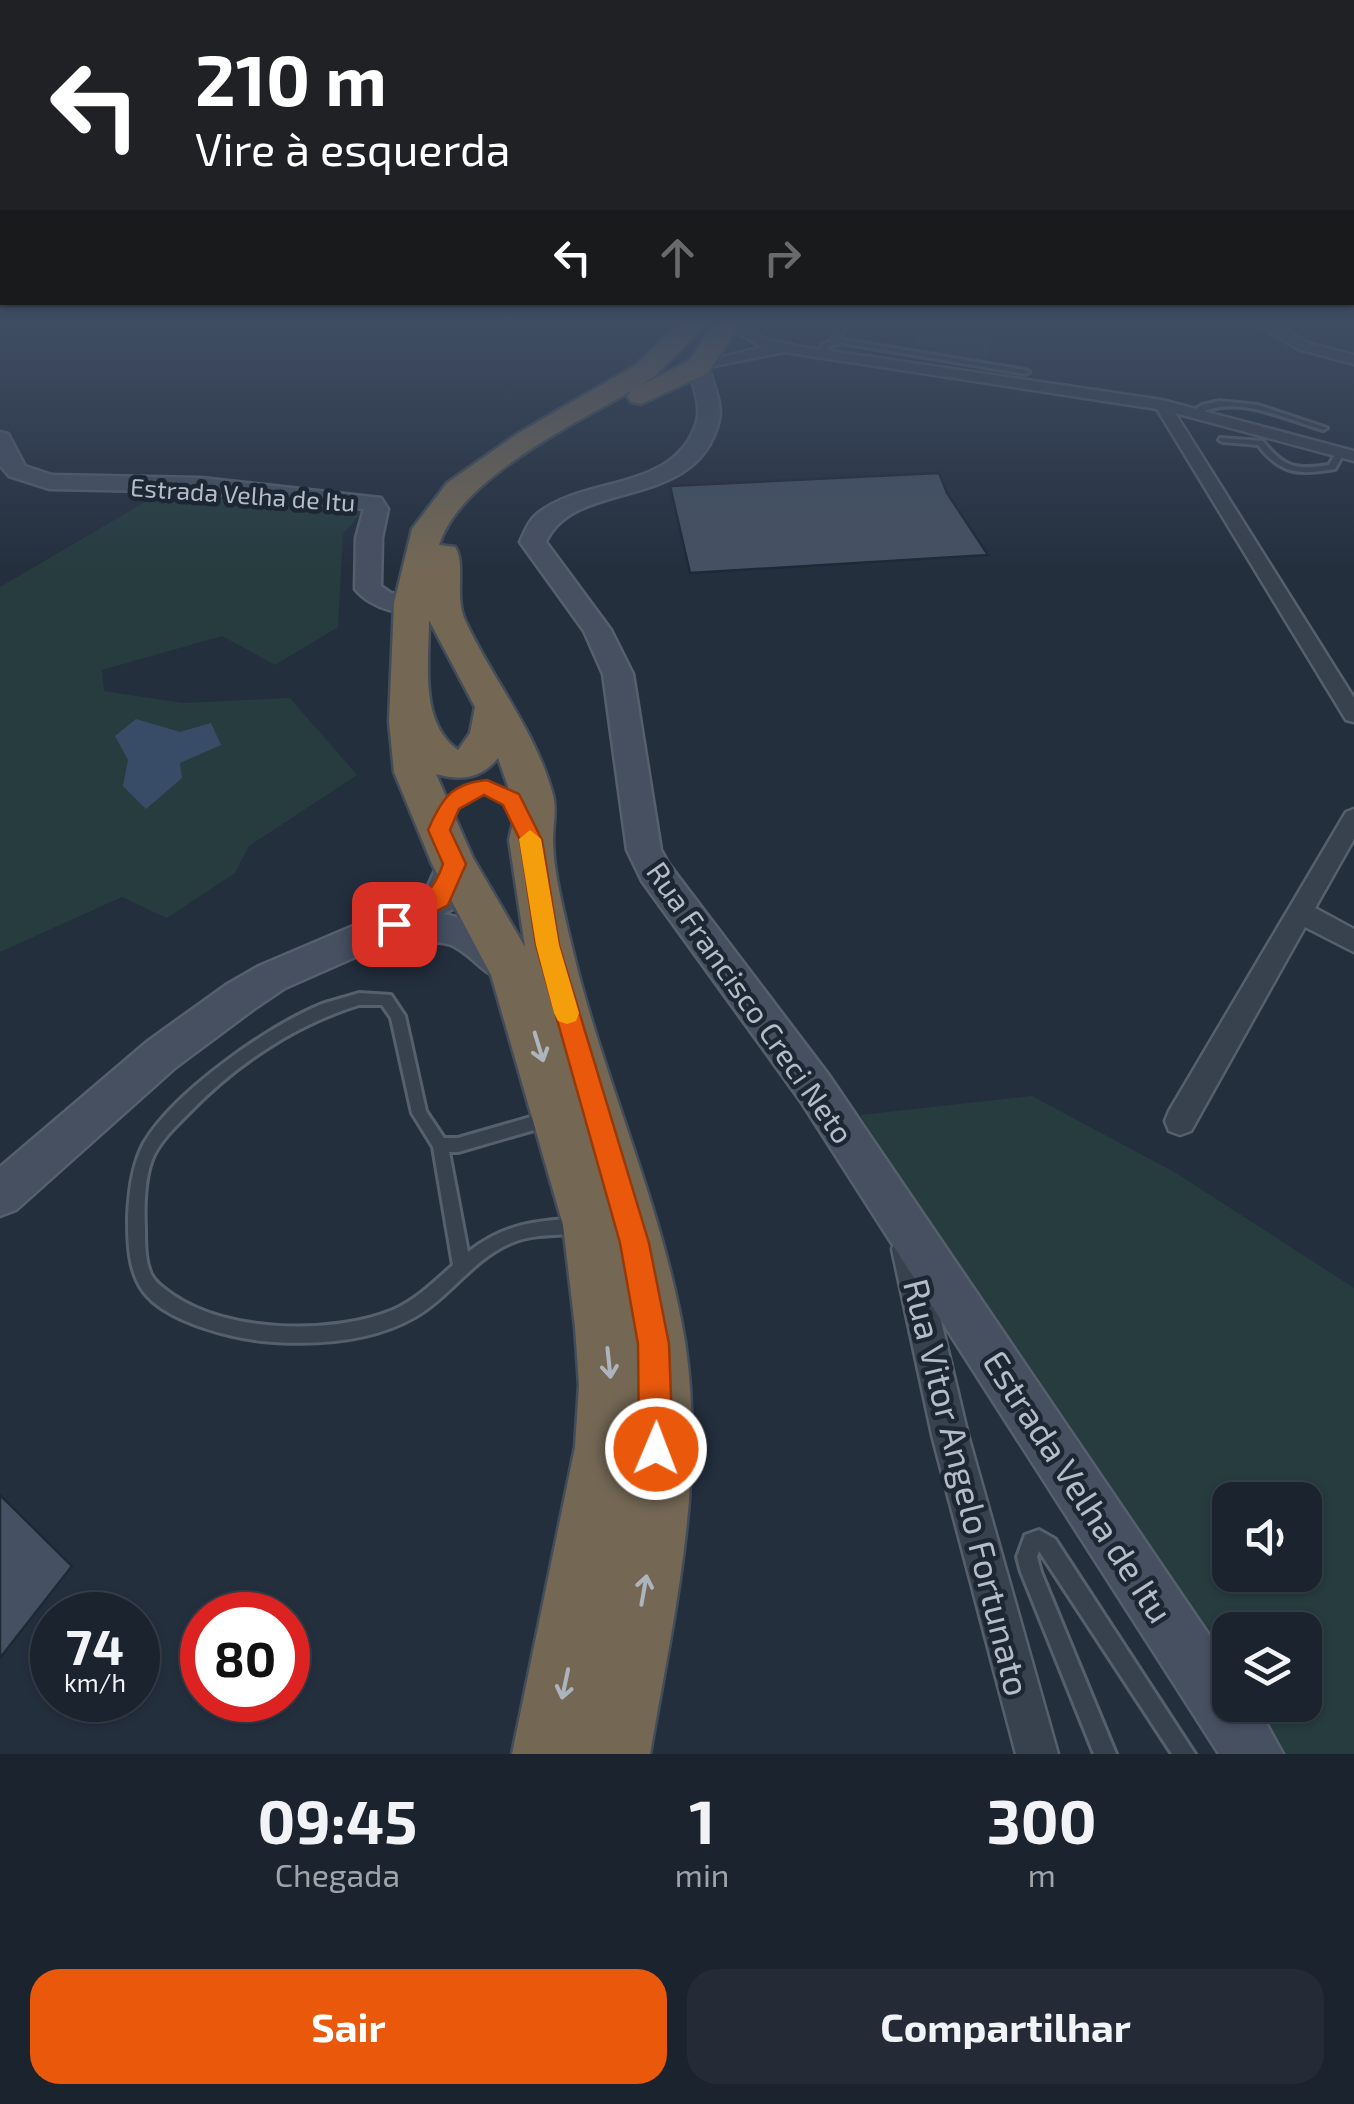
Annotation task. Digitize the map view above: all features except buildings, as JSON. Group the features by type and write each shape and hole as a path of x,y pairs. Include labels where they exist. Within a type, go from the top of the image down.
{"highway":[{"path":"550,1754 608,1447 611,1385 592,1226 514,972 447,847 416,772 409,722 412,603 428,529 458,490 527,440 587,405"},
{"path":"531,840 535,818 532,795 512,742 445,616 440,588 442,556 453,529 489,486 531,452 618,405"},
{"path":"412,694 422,733 431,751 448,766 458,767 480,754 492,730 493,709"},
{"path":"447,847 450,804 474,789 487,788 511,800 531,840 548,945 634,1243 654,1344 658,1417 651,1546 612,1754"}],"main road":[{"name":"Rua Francisco Creci Neto","path":"707,405 709,417 699,442 676,470 548,515 540,521 533,542 598,630 618,674 638,820 654,871 814,1087 902,1220"},
{"name":"Estrada Velha de Itu","path":"0,439 17,471 50,482 200,485 372,504 376,509 369,538 368,590 384,600 412,603"},
{"path":"0,1195 162,1054 225,1008 272,978 366,938 440,899 447,847"},
{"path":"366,938 452,927 514,972"},
{"name":"Estrada Velha de Itu","path":"902,1220 1253,1754"}],"street":[{"path":"1155,405 1347,454"},
{"path":"1162,406 1354,715"},
{"path":"1180,1121 1354,818"},
{"path":"1298,912 1354,941"},
{"name":"Rua Vitor Angelo Fortunato","path":"902,1220 950,1435 1038,1754"}],"lane":[{"path":"1192,414 1201,405"},
{"path":"1241,405 1324,428"},
{"path":"1223,440 1260,443 1275,464 1304,472 1332,467 1347,454"},
{"path":"462,1268 440,1145 419,1113 393,1006 376,997 324,1010 292,1024 188,1100 148,1151 135,1216 142,1276 154,1292 179,1308 231,1330 278,1334 333,1330 394,1319 417,1307 462,1268 480,1251 524,1230 592,1226"},
{"path":"440,1145 458,1145 559,1116"},
{"path":"1105,1754 1026,1558 1032,1542 1038,1540 1048,1546 1184,1754"}],"green space":[{"path":"157,495 368,506 343,534 338,627 275,665 222,636 102,670 104,691 182,703 290,698 357,775 249,846 235,873 167,918 122,897 0,952 0,587"},
{"path":"1032,1096 1176,1173 1354,1288 1354,1754 1274,1754 1253,1722 1322,1722 1322,1612 1212,1612 1212,1658 860,1115"}],"water":[{"path":"136,719 180,732 211,723 221,745 180,763 182,778 146,809 123,786 128,760 115,736"}],"slow traffic":[{"path":"530,839 548,945 567,1013"}],"route":[{"path":"394,924 440,899 447,886 454,864 439,830 450,804 474,789 487,788 511,800 531,840 548,945 634,1243 654,1344 656,1449"}]}
